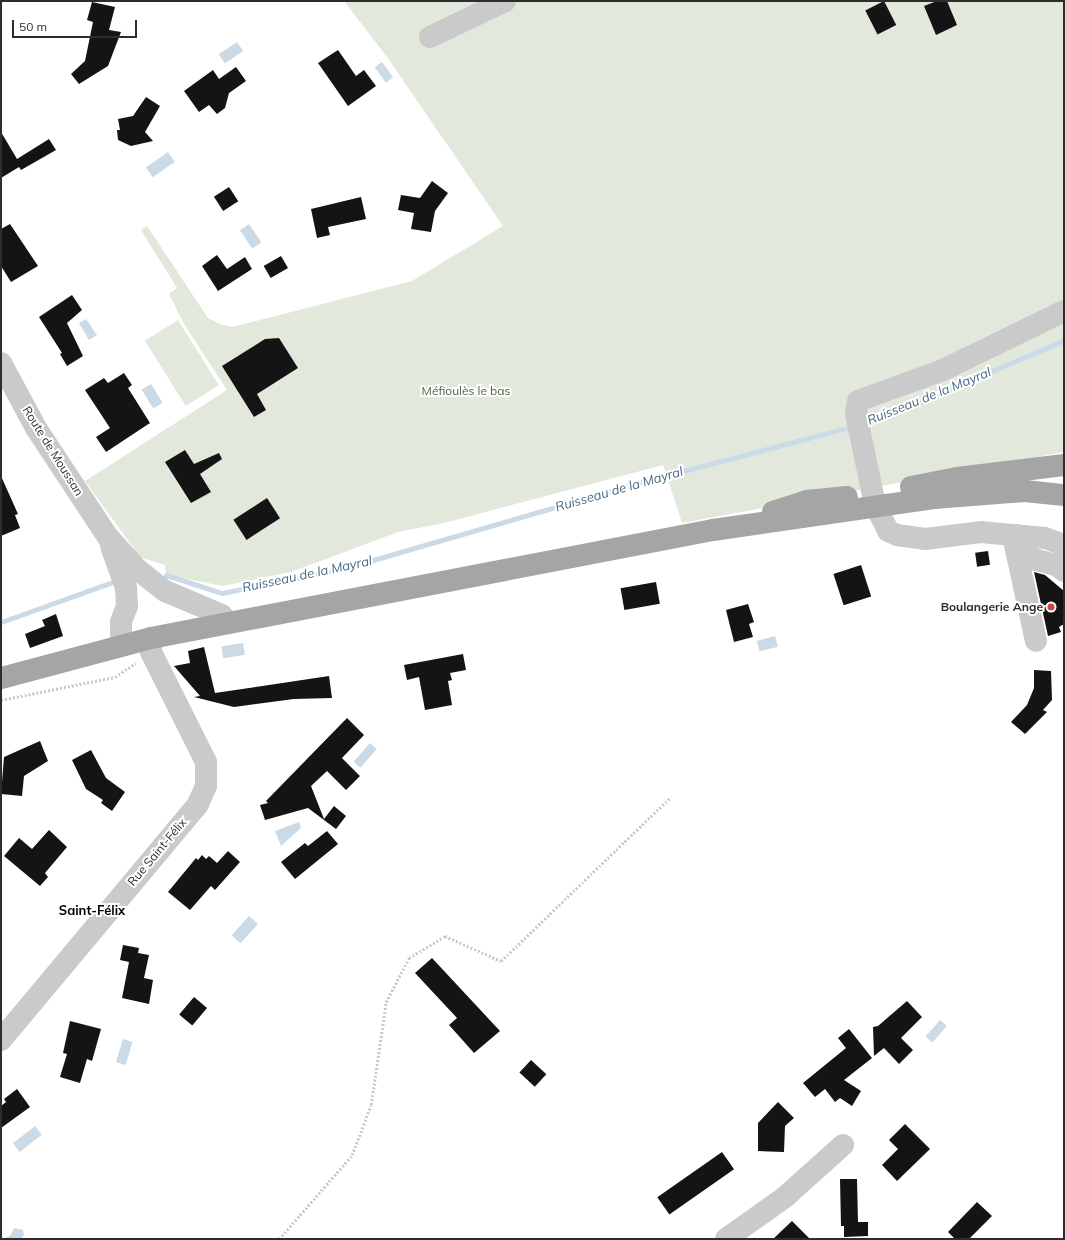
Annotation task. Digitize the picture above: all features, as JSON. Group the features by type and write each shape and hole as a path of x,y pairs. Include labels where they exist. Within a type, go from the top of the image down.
{"main road":[{"path":"1,678 151,638 713,530 809,518 957,478 1064,465"},
{"path":"874,500 934,498 1025,491 1064,495"},
{"path":"1,673 55,653 157,624 344,600"}],"street":[{"path":"430,37 505,1"},
{"path":"1064,311 943,370 858,400 856,414 874,500 888,531 897,535 925,538 981,532 1020,535 1046,538 1064,545"},
{"name":"Route de Moussan","path":"1,363 36,428 108,537"},
{"path":"1020,535 1029,558 1056,565 1064,571"},
{"path":"1020,535 1014,545 1036,641"},
{"path":"108,537 138,570 165,591 222,615"},
{"path":"108,537 126,588 127,606 121,622 121,634"},
{"name":"Rue Saint-Félix","path":"1,1040 198,804 206,786 206,762 151,652 151,638"},
{"path":"726,1239 785,1197 843,1145"}],"path":[{"path":"279,1239 352,1155 371,1105 386,1002 409,958 445,936 501,961 671,797"}],"green space":[{"name":"Méfioulès le bas","path":"344,1 1064,1 1064,452 682,523 663,465 444,523 398,532 291,572 223,586 166,575 165,565 140,557 85,481 227,390 184,324 169,294 177,288 141,230 147,226 208,318 220,324 232,327 412,281 503,226 387,57"},
{"path":"178,320 219,385 186,406 145,341"}],"water":[{"path":"237,42 243,51 225,63 219,54"},
{"path":"382,62 393,77 386,83 375,67"},
{"path":"168,152 175,162 153,177 146,167"},
{"path":"249,224 261,242 252,248 240,230"},
{"path":"86,319 97,335 89,340 79,323"},
{"path":"151,384 163,403 153,408 142,390"},
{"path":"775,636 778,647 759,652 757,641"},
{"path":"243,643 245,655 223,658 221,646"},
{"path":"370,743 377,749 360,768 354,762"},
{"path":"299,822 301,828 281,846 275,831"},
{"path":"249,916 258,924 241,943 232,935"},
{"path":"940,1020 947,1026 932,1043 926,1037"},
{"path":"123,1039 133,1042 126,1065 116,1062"},
{"path":"35,1126 42,1135 20,1152 13,1143"},
{"path":"14,1228 23,1230 24,1235 21,1239 3,1239 10,1236"}],"building":[{"path":"884,1 896,25 878,35 865,11"},
{"path":"937,1 947,1 957,25 936,35 924,6"},
{"path":"92,2 115,7 109,30 121,32 108,66 79,84 71,74 85,61 93,22 87,20"},
{"path":"338,50 356,76 364,70 376,86 348,106 318,63"},
{"path":"236,67 246,81 229,93 225,108 217,114 209,105 199,112 184,91 213,70 219,79"},
{"path":"146,97 160,106 145,132 153,141 131,146 118,140 117,130 120,130 118,119 133,116"},
{"path":"1,132 17,159 49,139 56,150 21,170 19,167 1,178"},
{"path":"432,181 448,193 435,211 431,232 411,229 414,213 398,210 401,195 420,198"},
{"path":"229,187 238,201 223,211 214,197"},
{"path":"361,197 366,219 328,227 330,235 317,238 311,209"},
{"path":"10,224 38,266 11,282 1,266 1,229"},
{"path":"217,255 227,269 245,257 252,269 218,291 202,266"},
{"path":"281,256 288,268 271,278 264,266"},
{"path":"72,295 82,310 67,323 83,356 67,366 60,354 62,353 39,317"},
{"path":"279,338 298,368 257,394 266,410 254,417 222,366 265,339"},
{"path":"124,373 132,385 128,388 150,423 106,452 96,437 110,428 85,390 104,378 108,383"},
{"path":"185,450 194,464 219,453 222,459 200,474 211,492 191,503 165,462"},
{"path":"1,476 18,514 15,515 20,528 1,536"},
{"path":"267,498 280,518 247,540 233,520"},
{"path":"988,551 990,565 977,567 975,553"},
{"path":"861,565 871,596 844,605 833,574"},
{"name":"Boulangerie Ange","path":"1034,572 1045,575 1064,591 1064,624 1059,627 1061,632 1048,636"},
{"path":"656,582 660,604 624,610 621,588"},
{"path":"748,604 754,622 749,624 753,637 734,642 726,610"},
{"path":"56,614 63,636 30,648 25,634 45,626 42,620"},
{"path":"204,647 215,693 329,676 332,698 294,699 234,707 194,697 200,696 174,666 190,663 188,651"},
{"path":"463,654 466,670 450,673 452,680 448,681 452,705 425,710 419,677 407,680 404,665"},
{"path":"1034,670 1051,671 1052,700 1043,710 1047,712 1025,734 1011,722 1027,705 1034,688"},
{"path":"347,718 364,735 342,758 360,776 346,790 327,771 311,786 324,819 334,806 346,816 336,829 308,808 265,820 260,805 268,803 266,801"},
{"path":"40,741 48,761 24,776 22,796 1,794 4,757"},
{"path":"91,750 106,778 125,792 112,811 101,803 103,800 86,789 72,760"},
{"path":"49,830 67,847 45,873 48,877 40,886 4,856 19,838 32,849"},
{"path":"327,831 338,844 295,879 281,862 305,843 308,846"},
{"path":"228,851 240,862 215,890 211,886 190,910 168,892 196,858 198,860 202,855 206,859 209,856 217,863"},
{"path":"123,945 139,948 138,953 149,955 144,978 153,980 149,1004 122,998 129,962 120,960"},
{"path":"432,958 500,1031 474,1053 449,1025 457,1018 415,973"},
{"path":"194,997 207,1008 192,1026 179,1015"},
{"path":"907,1001 922,1017 901,1038 913,1050 899,1064 884,1048 874,1056 873,1027 878,1026"},
{"path":"70,1021 101,1029 92,1061 87,1059 80,1083 60,1077 67,1054 63,1053"},
{"path":"849,1029 872,1058 844,1080 861,1091 852,1106 840,1098 835,1102 825,1089 815,1097 803,1083 846,1048 838,1038"},
{"path":"531,1060 546,1074 535,1087 519,1072"},
{"path":"17,1089 30,1107 1,1128 1,1106 6,1102 4,1099"},
{"path":"778,1102 794,1118 785,1126 784,1152 758,1151 758,1123"},
{"path":"905,1124 930,1149 897,1181 882,1165 898,1149 889,1140"},
{"path":"722,1152 734,1169 669,1215 657,1197"},
{"path":"840,1179 857,1179 858,1222 868,1222 868,1236 844,1237 844,1226 841,1226"},
{"path":"977,1202 992,1216 969,1239 955,1239 948,1232"},
{"path":"792,1221 810,1239 773,1239"}],"waterway":[{"name":"Ruisseau de la Mayral","path":"864,423 880,419 1064,340"},
{"name":"Ruisseau de la Mayral","path":"166,575 222,593 342,569 642,482 854,426"},
{"name":"Ruisseau de la Mayral","path":"1,622 110,583"}],"place":[{"name":"Boulangerie Ange","path":"1051,607"}],"district":[{"name":"Saint-Félix","path":"92,910"}]}
